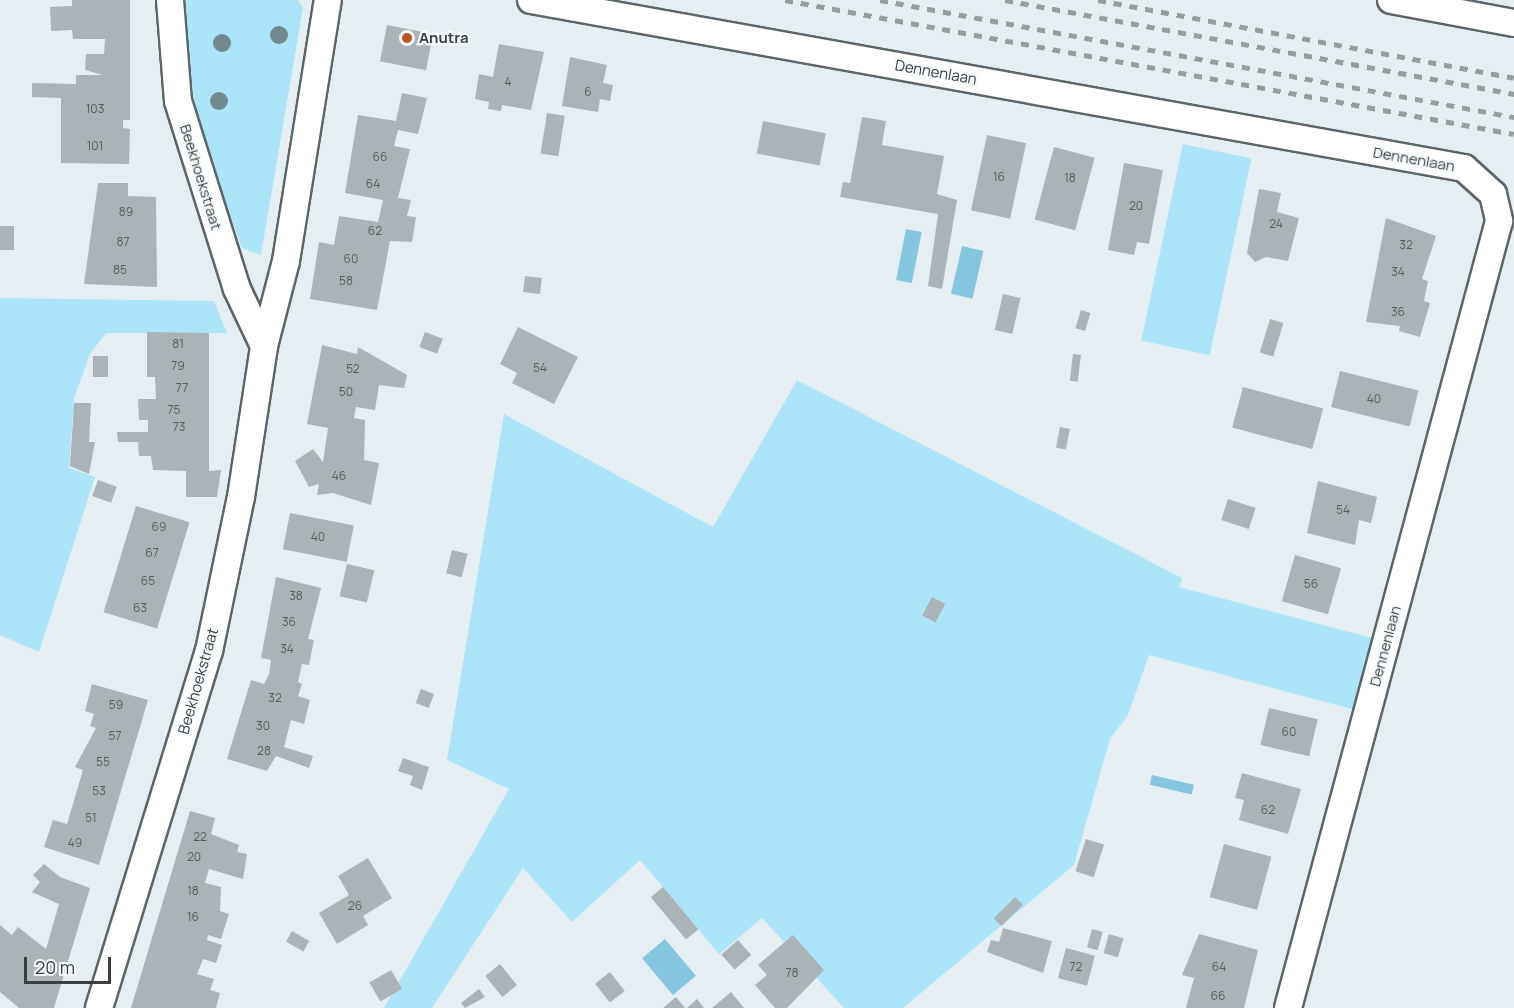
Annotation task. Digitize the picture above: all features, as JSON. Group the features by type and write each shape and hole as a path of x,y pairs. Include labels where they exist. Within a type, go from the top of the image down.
{"street":[{"name":"Beekhoekstraat","path":"170,0 178,101 237,290 264,346"},
{"name":"Beekhoekstraat","path":"99,1008 209,651 241,497 264,346 286,261 328,0"},
{"name":"Dennenlaan","path":"531,0 1464,168 1493,194 1499,221 1288,1008"},
{"path":"1391,0 1514,23"}],"shaded area":[{"path":"183,0 298,0 303,8 261,255 242,248 195,122"},
{"path":"1183,144 1251,159 1210,355 1141,341"},
{"path":"906,229 922,232 912,283 896,280"},
{"path":"962,246 983,251 972,299 951,294"},
{"path":"0,298 214,301 227,333 106,333 90,354 74,398 69,468 95,477 39,652 0,635"},
{"path":"797,380 1182,578 1179,587 1376,639 1359,711 1149,655 1128,715 1110,739 1074,865 903,1008 844,1008 762,918 719,954 640,860 572,922 523,868 432,1008 384,1008 509,789 447,760 504,414 713,527"},
{"path":"1152,775 1194,785 1192,794 1150,785"},
{"path":"665,939 696,976 673,995 642,958"}],"building":[{"path":"72,0 130,0 130,120 123,120 123,128 130,129 129,164 61,163 61,98 32,97 32,83 76,84 76,75 103,75 85,70 86,54 104,54 105,39 73,39 72,30 51,31 50,7 72,6"},
{"path":"387,25 433,34 426,70 380,61"},
{"path":"499,44 544,52 531,110 502,105 501,111 488,109 489,102 475,99 479,74 493,77"},
{"path":"570,57 607,65 603,83 613,85 610,101 600,99 598,112 562,106"},
{"path":"402,93 427,98 418,134 398,130 394,146 410,149 398,198 411,200 407,216 416,217 412,242 390,241 377,310 310,299 319,242 334,245 339,216 378,222 383,200 345,193 358,115 396,121"},
{"path":"547,113 565,116 558,156 541,153"},
{"path":"862,117 886,121 882,145 944,156 937,194 957,200 942,289 928,286 938,214 840,197 843,182 850,183"},
{"path":"763,121 826,133 820,166 757,153"},
{"path":"987,135 1026,143 1010,219 971,210"},
{"path":"1054,147 1095,158 1075,230 1035,219"},
{"path":"1124,163 1163,170 1149,244 1137,242 1134,255 1108,250"},
{"path":"98,183 128,183 128,196 156,197 157,287 84,284"},
{"path":"1259,189 1281,193 1277,212 1299,218 1288,261 1266,257 1255,262 1247,253"},
{"path":"1386,218 1436,236 1422,279 1428,281 1424,301 1430,303 1420,337 1399,331 1400,326 1366,322"},
{"path":"0,226 14,226 14,250 0,250"},
{"path":"525,276 542,278 540,294 523,292"},
{"path":"1003,294 1021,298 1012,334 995,330"},
{"path":"1081,310 1091,313 1085,331 1075,328"},
{"path":"1270,319 1283,323 1273,357 1260,352"},
{"path":"518,327 578,357 554,404 512,383 517,373 500,364"},
{"path":"147,332 209,333 209,471 221,470 217,497 186,497 186,471 153,470 151,456 139,456 138,442 118,442 117,432 148,432 148,420 139,420 138,399 156,399 155,377 147,377"},
{"path":"425,332 443,339 437,354 419,347"},
{"path":"322,345 357,354 358,347 407,375 404,388 379,385 375,410 356,407 354,418 365,420 364,460 379,463 371,505 333,493 317,495 319,484 309,487 295,461 313,449 323,462 328,428 307,424"},
{"path":"1073,354 1081,355 1078,382 1070,381"},
{"path":"93,356 108,356 108,377 93,377"},
{"path":"1340,371 1419,391 1410,426 1331,407"},
{"path":"1243,387 1323,408 1312,449 1232,428"},
{"path":"74,403 91,403 89,442 95,442 89,474 70,466"},
{"path":"1060,427 1070,429 1066,450 1056,448"},
{"path":"98,480 117,487 111,503 92,496"},
{"path":"1318,481 1377,497 1371,523 1359,520 1355,545 1307,533"},
{"path":"1228,499 1256,508 1249,529 1221,520"},
{"path":"136,506 190,522 157,629 104,612"},
{"path":"290,513 354,525 347,562 283,549"},
{"path":"452,550 468,554 462,577 446,573"},
{"path":"1295,555 1341,568 1328,614 1282,601"},
{"path":"347,564 374,570 367,602 340,596"},
{"path":"276,577 321,588 308,639 314,640 309,665 302,664 298,682 302,684 298,696 310,700 304,724 291,720 284,747 313,756 309,768 276,756 267,771 227,759 251,680 264,684 269,674 271,660 261,658"},
{"path":"932,597 945,604 935,623 922,616"},
{"path":"92,684 148,700 99,865 44,847 53,820 67,824 83,770 75,767 96,728 90,726 94,714 85,711"},
{"path":"421,689 434,694 429,708 416,703"},
{"path":"1269,708 1318,719 1309,756 1260,745"},
{"path":"403,758 429,767 422,790 410,785 413,776 398,771"},
{"path":"1242,773 1301,789 1288,834 1239,820 1244,800 1235,798"},
{"path":"190,811 215,818 211,834 239,845 237,852 247,854 243,879 209,869 205,883 221,887 220,911 229,914 221,939 208,935 207,940 222,945 216,963 203,959 197,974 214,979 210,990 220,993 216,1008 131,1008"},
{"path":"1086,839 1104,845 1094,877 1075,871"},
{"path":"1224,844 1271,857 1257,910 1210,897"},
{"path":"368,858 392,898 363,916 368,925 337,944 319,913 349,895 338,876"},
{"path":"44,864 60,877 90,888 54,1008 19,1008 0,992 0,925 12,935 18,927 46,949 59,904 32,892 40,882 33,875"},
{"path":"663,887 698,929 686,939 651,897"},
{"path":"1015,897 1023,905 1002,926 994,918"},
{"path":"1003,928 1052,941 1043,973 987,952 991,940 999,942"},
{"path":"1092,929 1103,932 1098,950 1087,947"},
{"path":"292,931 309,941 303,951 286,941"},
{"path":"1109,934 1123,938 1118,957 1103,953"},
{"path":"1199,934 1258,950 1244,1008 1186,1008 1194,978 1182,975"},
{"path":"793,935 824,970 787,1008 775,1008 755,985 767,975 758,965"},
{"path":"738,940 751,955 735,970 721,954"},
{"path":"1066,948 1095,956 1087,986 1058,978"},
{"path":"500,964 517,985 502,997 485,976"},
{"path":"391,970 402,989 380,1002 369,982"},
{"path":"610,972 625,991 610,1003 595,984"},
{"path":"479,989 485,997 465,1008 461,1003"},
{"path":"731,992 744,1008 712,1008"},
{"path":"676,997 685,1008 663,1008"},
{"path":"697,999 704,1008 687,1008"}],"railway":[{"path":"785,0 1514,134"},
{"path":"880,0 1514,117"},
{"path":"1005,0 1514,94"},
{"path":"1098,0 1514,78"}],"place":[{"name":"Anutra","path":"407,38"}]}
